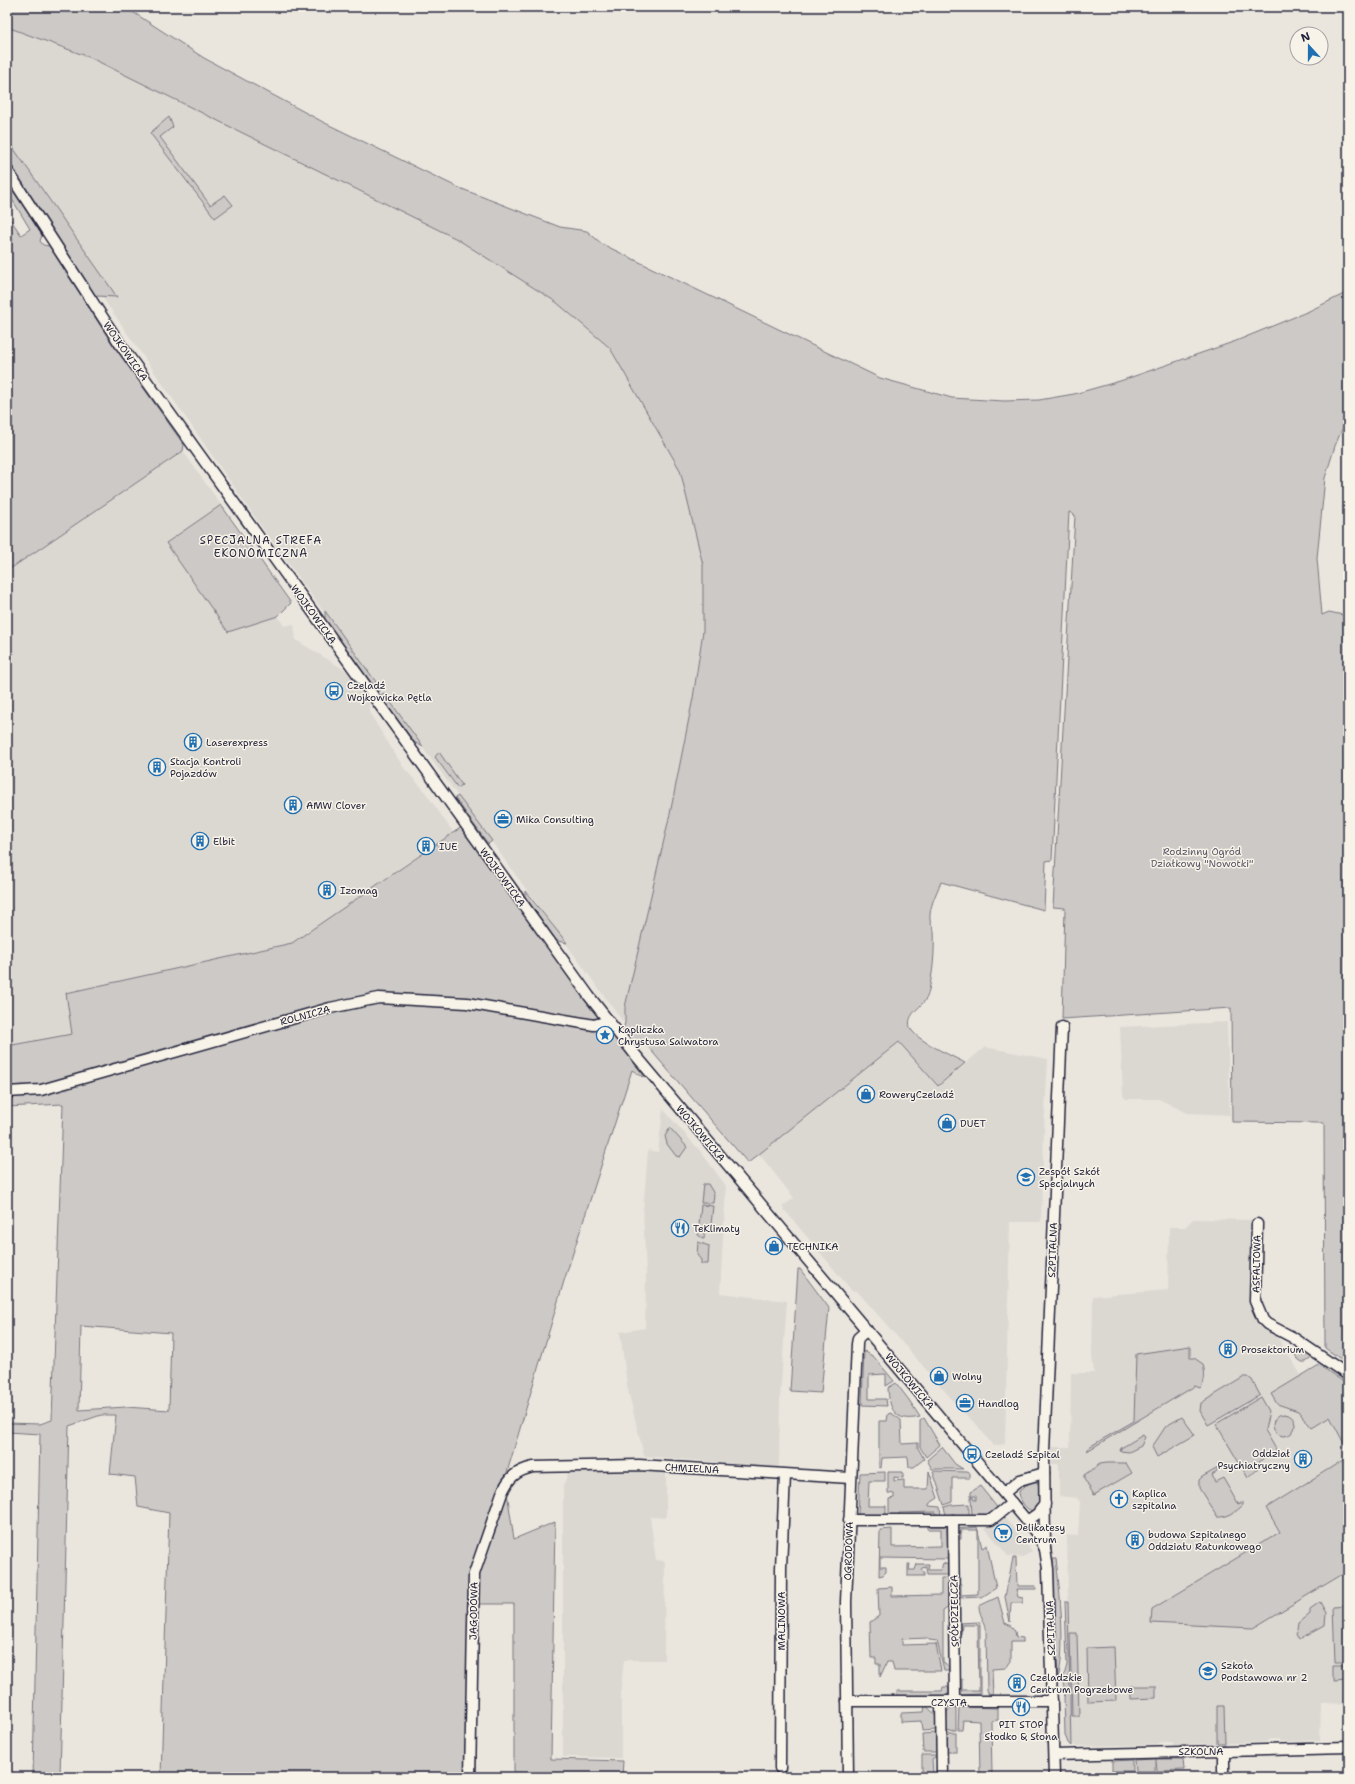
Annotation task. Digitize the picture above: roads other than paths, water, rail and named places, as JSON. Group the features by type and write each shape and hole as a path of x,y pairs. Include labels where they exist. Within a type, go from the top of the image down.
{"street":[{"name":"WOJKOWICKA","path":"7,170 112,331 148,382 608,1021 1004,1493 1027,1521 1045,1549"},
{"name":"ROLNICZA","path":"7,1092 41,1090 330,1008 379,998 467,1003 594,1025 608,1021"},
{"name":"SZPITALNA","path":"1054,1777 1048,1570 1045,1549 1044,1473 1062,1027"},
{"name":"ASFALTOWA","path":"1257,1224 1255,1301 1263,1320 1267,1324 1292,1336 1348,1375"},
{"name":"OGRODOWA","path":"848,1777 846,1602 850,1478 857,1344 858,1338 867,1330"},
{"name":"CHMIELNA","path":"533,1467 639,1465 850,1478"},
{"name":"JAGODOWA","path":"470,1777 474,1574 507,1481 522,1469 533,1467"},
{"path":"1004,1493 1020,1480 1044,1473"},
{"name":"MALINOWA","path":"780,1768 781,1568 785,1475"},
{"path":"849,1520 991,1520 1012,1503"},
{"path":"1027,1521 1037,1514 1045,1504"},
{"name":"SPÓŁDZIELCZA","path":"952,1520 955,1702"},
{"name":"CZYSTA","path":"847,1702 1052,1701"},
{"path":"941,1702 942,1777"},
{"name":"SZKOLNA","path":"1054,1755 1348,1748"},
{"path":"1224,1751 1224,1777"}],"place":[{"name":"Czeladź Wojkowicka Pętla","path":"334,691"},
{"name":"Laserexpress","path":"193,742"},
{"name":"Stacja Kontroli Pojazdów","path":"157,767"},
{"name":"AMW Clover","path":"293,805"},
{"name":"Mika Consulting","path":"503,819"},
{"name":"Elbit","path":"200,841"},
{"name":"IUE","path":"426,846"},
{"name":"Izomag","path":"327,890"},
{"name":"Kapliczka Chrystusa Salwatora","path":"605,1035"},
{"name":"RoweryCzeladź","path":"866,1094"},
{"name":"DUET","path":"947,1123"},
{"name":"Zespół Szkół Specjalnych","path":"1026,1177"},
{"name":"TeKlimaty","path":"680,1228"},
{"name":"TECHNIKA","path":"774,1246"},
{"name":"Prosektorium","path":"1228,1349"},
{"name":"Wolny","path":"939,1376"},
{"name":"Handlog","path":"965,1403"},
{"name":"Czeladź Szpital","path":"972,1454"},
{"name":"Oddział Psychiatryczny","path":"1303,1459"},
{"name":"Kaplica szpitalna","path":"1119,1499"},
{"name":"Delikatesy Centrum","path":"1003,1533"},
{"name":"budowa Szpitalnego Oddziału Ratunkowego","path":"1135,1540"},
{"name":"Szkoła Podstawowa nr 2","path":"1208,1671"},
{"name":"Czeladzkie Centrum Pogrzebowe","path":"1017,1683"},
{"name":"PIT STOP Słodko & Słona","path":"1021,1707"}],"district":[{"name":"SPECJALNA STREFA EKONOMICZNA","path":"261,546"}],"park label":[{"name":"Rodzinny Ogród Działkowy \"Nowotki\"","path":"1202,856"}]}
